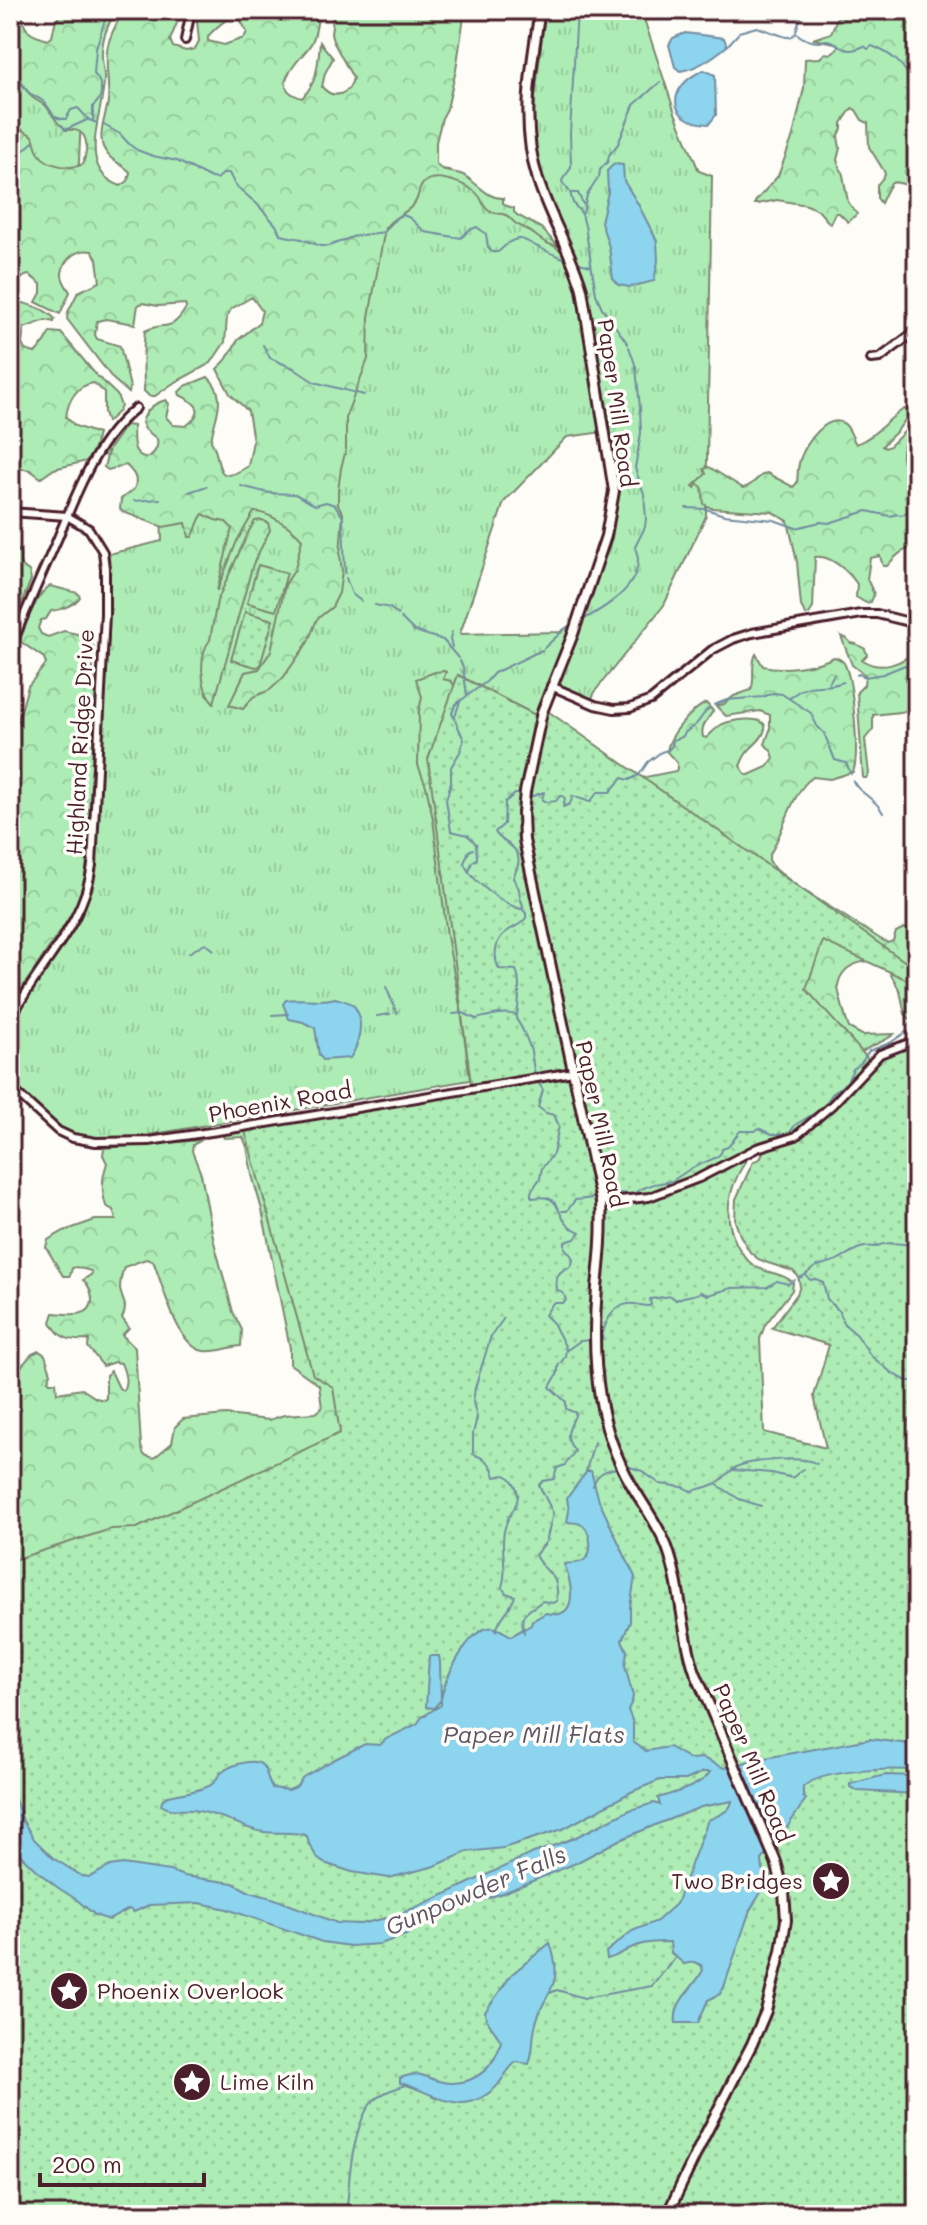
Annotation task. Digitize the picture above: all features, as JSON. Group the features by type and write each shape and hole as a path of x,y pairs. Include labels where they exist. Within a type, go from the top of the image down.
{"main road":[{"name":"Paper Mill Road","path":"540,10 528,96 529,144 539,183 575,264 582,289 614,491 606,536 579,618 542,712 528,772 523,827 529,869 601,1202 602,1236 596,1315 602,1409 620,1462 659,1529 668,1551 691,1660 776,1862 786,1910 785,1933 761,2026 667,2215"}],"street":[{"path":"185,40 189,10"},
{"path":"871,359 880,358 917,330"},
{"path":"10,649 67,516 107,436 136,408"},
{"path":"10,512 67,516"},
{"name":"Highland Ridge Drive","path":"10,1021 79,912 90,885 105,568 103,552 94,535 84,525 67,516"},
{"path":"551,686 595,705 630,708 651,700 712,650 740,636 861,614 877,614 917,624"},
{"path":"601,1202 649,1197 699,1178 757,1148 796,1136 832,1105 880,1054 917,1040"},
{"name":"Phoenix Road","path":"10,1087 62,1133 86,1141 114,1143 219,1131 573,1072"}],"green space":[{"path":"10,10 15,10 81,117 78,183 10,208"},
{"path":"10,10 22,16 30,32 48,40 63,10 116,10 103,44 103,95 95,155 107,179 121,186 128,181 130,172 109,156 101,136 108,102 108,45 124,10 141,10 146,14 149,10 179,10 170,40 173,47 186,51 195,49 199,41 196,10 312,10 318,16 313,39 286,79 286,87 291,93 302,98 314,79 320,42 333,58 322,87 336,95 345,92 351,84 353,78 331,34 334,10 465,10 456,70 436,142 436,164 442,170 465,176 493,196 503,198 503,203 541,228 558,246 545,242 506,215 489,211 469,188 440,178 424,182 413,205 385,228 369,317 368,359 346,416 346,450 338,491 338,505 343,513 339,593 332,607 317,619 308,642 283,678 270,690 253,697 243,709 229,705 245,672 259,669 271,651 285,585 295,569 302,539 280,521 254,512 237,541 217,591 232,528 226,522 203,514 194,534 189,537 186,523 163,527 123,512 120,509 121,499 134,489 134,476 126,465 108,470 104,467 109,449 126,425 133,426 137,453 146,458 154,453 157,439 142,423 148,411 158,403 166,400 169,404 166,417 173,425 186,426 192,421 197,409 179,392 185,386 208,377 218,392 211,441 220,469 228,475 248,466 253,441 248,411 230,394 217,369 238,340 259,323 262,311 252,297 231,309 227,317 225,342 211,363 155,396 149,396 144,391 145,331 176,321 186,308 185,304 138,305 135,324 106,319 97,321 97,339 120,346 129,393 113,379 67,319 78,292 100,282 97,259 92,251 77,253 63,268 64,283 70,292 60,314 36,302 41,293 41,284 29,275 15,285 10,295 10,123 33,136 40,155 60,166 83,164 86,140 80,132 67,130 58,123 46,106 33,98 10,70","holes":["237,16 247,32 244,38 224,45 208,41 208,36 225,21"]},
{"path":"545,10 641,10 675,113 699,171 712,176 706,516 664,605 591,700 563,689 559,682 608,539 615,511 617,482 585,290 570,245 541,182 534,155 531,134"},
{"path":"840,10 914,10 917,13 917,187 894,182 881,203 877,198 877,185 885,175 884,171 869,147 868,123 852,108 842,123 837,160 848,202 857,214 848,222 835,213 830,224 818,210 807,205 777,200 755,202 778,176 793,136 804,88 805,59 820,58 837,49 835,43 813,39 831,33"},
{"path":"304,152 449,170 568,256 581,303 603,432 567,437 504,502 460,634 560,632 572,624 537,716 458,675 428,759 470,1080 125,1139 81,1138 60,1129 10,1083 10,1028 79,921 93,887 109,636 109,554 162,541 160,480 101,454 103,450 169,479 247,499"},
{"path":"10,297 45,311 55,319 54,322 46,320 24,328 22,344 25,350 35,353 50,332 61,333 117,395 121,406 107,422 104,392 94,383 78,390 66,417 75,426 98,434 94,449 87,461 54,469 41,478 30,470 10,467 10,375 14,364 10,354"},
{"path":"904,409 910,413 882,446 890,446 917,419 902,456 903,462 917,462 917,548 903,551 887,566 883,566 880,556 870,558 867,579 874,594 871,602 866,603 856,597 857,584 844,569 827,558 815,557 813,608 806,615 801,606 797,562 788,521 772,512 711,508 704,504 702,487 698,484 695,488 693,486 706,474 704,469 709,467 743,488 767,473 793,487 797,483 804,451 824,426 837,421 843,423 856,444"},
{"path":"255,521 268,523 270,530 253,564 214,703 203,681 202,663 217,601 249,531"},
{"path":"18,550 20,562 29,571 31,580 10,631 10,552"},
{"path":"258,565 287,573 276,611 247,603"},
{"path":"50,586 78,593 80,597 67,607 51,611 46,619 41,620 38,628 41,634 48,637 64,631 86,636 94,647 92,662 96,692 86,874 75,909 10,1006 10,750 28,686 46,664 44,658 21,642 21,638 36,602"},
{"path":"245,612 273,620 260,666 256,667 231,660"},
{"path":"841,636 865,649 867,655 862,660 869,664 891,665 917,649 917,710 873,715 873,729 865,739 869,774 866,778 863,778 857,692 864,685 865,675 852,665"},
{"path":"756,654 763,666 780,668 799,667 834,657 842,661 853,700 856,735 853,772 830,779 813,777 806,783 794,802 769,860 774,868 797,886 888,943 893,941 896,932 904,928 917,933 917,1016 910,1019 905,1014 900,991 890,973 891,964 875,961 859,963 846,970 841,977 838,988 849,1028 862,1035 894,1034 860,1054 536,799 676,771 677,763 667,752 671,739 687,717 706,703 713,711 704,726 703,737 731,721 754,720 764,724 762,736 740,766 746,775 767,767 774,758 765,744 770,730 770,715 760,711 726,716 716,706 751,690"},
{"path":"444,671 443,679 451,681 456,688 460,1006 447,936 433,819 418,765 422,697 416,679"},
{"path":"458,675 539,717 542,707 917,970 917,991 912,982 823,941 806,989 868,1059 884,1048 917,1037 917,2215 10,2215 10,1561 111,1529 137,1528 340,1433 333,1387 313,1375 245,1131 472,1091 428,759","holes":["764,1148 761,1158 753,1162 736,1199 735,1221 750,1252 758,1259 793,1271 798,1276 800,1286 797,1294 772,1328 829,1345 814,1396 826,1448 764,1432 760,1339 765,1325 792,1290 793,1283 750,1263 737,1245 729,1220 730,1196 739,1172 753,1150"]},
{"path":"275,1127 597,1233 10,1695 10,1437 13,1429 10,1379 32,1354 39,1351 45,1355 51,1373 48,1380 56,1382 57,1393 82,1389 104,1400 106,1375 111,1371 123,1391 125,1384 121,1363 103,1366 88,1347 89,1340 67,1338 58,1333 51,1322 54,1313 79,1314 91,1305 90,1290 83,1280 92,1274 91,1271 76,1267 72,1268 70,1276 63,1276 46,1247 48,1240 64,1231 95,1220 116,1220 113,1210 106,1206 103,1195 107,1163 104,1148 202,1140 193,1145 192,1151 201,1174 214,1242 233,1312 242,1330 241,1346 218,1351 194,1347 178,1327 153,1261 146,1259 124,1267 120,1286 125,1306 122,1318 129,1328 122,1335 135,1348 144,1455 154,1458 172,1443 175,1427 183,1419 226,1415 269,1420 284,1415 316,1413 322,1408 319,1385 290,1364 290,1348 247,1147 243,1137 224,1138 222,1134"}],"water":[{"path":"685,33 724,38 727,46 699,65 680,71 675,67 669,45 673,38"},
{"path":"704,70 715,75 716,115 709,124 685,117 676,102 683,85"},
{"path":"614,164 623,165 624,181 657,241 658,261 654,281 630,287 618,285 613,279 609,247 601,222 608,192 607,171"},
{"path":"335,998 350,1003 357,1011 360,1025 358,1040 350,1058 323,1060 319,1055 315,1028 289,1019 283,1004 292,999"},
{"name":"Paper Mill Flats","path":"587,1471 591,1471 599,1501 635,1577 630,1622 622,1640 627,1651 625,1666 633,1696 628,1710 633,1723 633,1742 646,1751 669,1747 690,1759 703,1758 724,1768 870,1739 917,1745 917,1771 841,1773 825,1776 803,1787 803,1797 806,1799 762,1860 762,1891 750,1910 724,1987 720,1994 708,2000 698,2023 676,2023 676,2015 681,2001 703,1970 701,1965 694,1962 684,1964 671,1953 670,1942 641,1945 607,1959 606,1952 632,1931 657,1921 676,1904 708,1820 726,1811 732,1801 701,1807 660,1823 576,1863 442,1915 406,1935 380,1944 350,1946 322,1942 227,1909 200,1903 149,1905 134,1912 129,1909 109,1920 95,1915 57,1887 10,1845 10,1786 23,1821 34,1839 53,1858 82,1876 90,1877 110,1866 123,1864 170,1871 233,1883 337,1923 360,1924 395,1916 531,1854 574,1838 630,1810 654,1803 660,1805 658,1798 701,1781 710,1772 686,1780 660,1780 563,1829 503,1848 467,1852 435,1866 389,1878 352,1872 324,1863 318,1859 307,1836 303,1834 256,1831 208,1813 161,1805 168,1796 209,1786 224,1771 246,1762 262,1765 272,1788 289,1790 296,1787 303,1777 365,1744 380,1745 417,1724 441,1705 441,1700 434,1708 426,1707 429,1656 439,1656 441,1699 458,1658 480,1631 494,1628 511,1636 546,1613 565,1611 571,1592 564,1564 584,1560 590,1547 584,1527 567,1522 567,1498"},
{"path":"885,1775 917,1776 917,1794 858,1791 850,1787 850,1784"},
{"path":"550,1943 556,1971 535,2027 529,2064 516,2062 496,2087 471,2102 449,2101 400,2083 400,2078 415,2074 442,2082 460,2082 484,2071 495,2058 501,2041 486,2019 485,2012 512,1974"}],"waterway":[{"path":"93,121 93,106 101,90 94,74 96,48 108,10"},
{"path":"577,10 571,166 562,182 582,214 586,230"},
{"path":"796,31 803,10"},
{"path":"739,32 757,27 786,37 796,33 810,41 832,41 851,50 872,46 897,61 907,72 912,86 917,85"},
{"path":"727,46 738,34"},
{"path":"10,72 19,78 28,92 44,102 55,117 66,119 71,110 78,108 89,120 97,123"},
{"path":"583,213 587,195 618,144 634,105 660,82"},
{"path":"62,125 65,130 87,120"},
{"path":"104,125 120,134 137,150 177,161 211,178 217,179 229,173 235,185 257,204 280,234 285,236 329,246 355,236 384,232 397,217 403,215 425,232 454,237"},
{"path":"11,169 13,160 33,142"},
{"path":"10,185 14,179 13,173"},
{"path":"572,193 578,193 583,204"},
{"path":"456,237 461,238 477,227 486,234 492,252 498,252 506,245"},
{"path":"586,232 596,294 602,308 628,344"},
{"path":"508,243 524,240 568,260"},
{"path":"579,263 591,266"},
{"path":"263,345 270,358 314,382 364,395"},
{"path":"581,621 626,589 636,570 638,560 635,547 645,527 644,494 635,468 641,433 640,408 636,367 629,347"},
{"path":"189,492 207,486"},
{"path":"241,486 269,493 295,494 315,505 326,502 335,505 343,517 345,573"},
{"path":"134,501 160,499"},
{"path":"686,508 774,520 796,528 829,523 867,511 902,515 917,506"},
{"path":"346,578 352,594 361,601"},
{"path":"375,605 390,608 398,615"},
{"path":"401,618 414,631 443,640 458,658"},
{"path":"544,648 573,624"},
{"path":"452,632 452,647"},
{"path":"487,681 494,673 542,650"},
{"path":"460,661 467,696"},
{"path":"857,675 883,674 905,665 917,667"},
{"path":"829,683 834,674"},
{"path":"469,872 472,862 477,859 476,844 468,835 451,831 446,800 451,767 464,740 452,713 456,704 486,682"},
{"path":"790,698 810,687 843,682"},
{"path":"714,705 727,700 782,694 811,713 824,733 835,760 846,763 851,774"},
{"path":"454,719 460,702"},
{"path":"528,794 533,796 544,792 542,800 546,802 563,796 563,807 570,804 573,796 590,802 598,792 610,792 622,778 629,780 639,775 648,762 668,750 673,740 682,737 710,708"},
{"path":"853,781 883,813"},
{"path":"520,794 505,802 504,824 495,832 517,853 518,865 513,878 526,918 502,936 496,954 499,969 516,970 518,975 516,1019 529,1045 535,1073"},
{"path":"473,849 464,863 467,870 497,897 521,909"},
{"path":"189,953 205,943 214,950"},
{"path":"386,987 397,1013"},
{"path":"453,1014 463,1013 476,1019 501,1014 516,1015"},
{"path":"272,1015 288,1014"},
{"path":"377,1016 390,1014"},
{"path":"605,1195 634,1194 654,1184 672,1181 717,1157 740,1131 759,1128 772,1134 789,1134 795,1125 823,1108 869,1051 890,1043 906,1032 913,1032"},
{"path":"524,1633 522,1620 526,1613 542,1601 557,1601 554,1578 535,1555 546,1542 553,1513 539,1485 554,1479 557,1468 565,1465 575,1451 568,1436 576,1413 566,1409 566,1402 550,1387 565,1357 566,1348 553,1323 545,1315 553,1303 564,1303 566,1300 564,1294 557,1290 557,1278 573,1261 565,1242 575,1239 580,1232 568,1225 549,1198 531,1196 542,1168 553,1154 559,1126 554,1115 538,1107 543,1090 538,1082"},
{"path":"562,1211 567,1211 575,1200 595,1198"},
{"path":"799,1278 815,1267 861,1248 890,1243 917,1245"},
{"path":"806,1275 810,1280 823,1282 827,1299 871,1356 892,1373 907,1381 915,1381"},
{"path":"602,1340 609,1317 622,1306 649,1306 650,1299 671,1296 676,1300 701,1292 708,1295 732,1288 767,1287 777,1281 788,1284 795,1280"},
{"path":"496,1631 515,1596 506,1593 502,1587 503,1540 518,1495 510,1478 505,1475 495,1477 488,1462 473,1454 477,1418 473,1402 491,1336 504,1318"},
{"path":"567,1350 580,1341 591,1340"},
{"path":"586,1471 594,1442"},
{"path":"627,1466 642,1471 660,1484 691,1491 715,1484 741,1465 791,1459 817,1464"},
{"path":"593,1486 602,1473 617,1468"},
{"path":"733,1470 792,1478 803,1469"},
{"path":"716,1484 739,1499 761,1506"},
{"path":"550,1993 557,1990 584,1998 652,1986 675,1958"},
{"path":"345,2215 354,2147 365,2113 381,2095 406,2085"}],"place":[{"name":"Two Bridges","path":"831,1881"},
{"name":"Phoenix Overlook","path":"69,1991"},
{"name":"Lime Kiln","path":"192,2082"}],"water label":[{"name":"Gunpowder Falls","path":"476,1891"}]}
